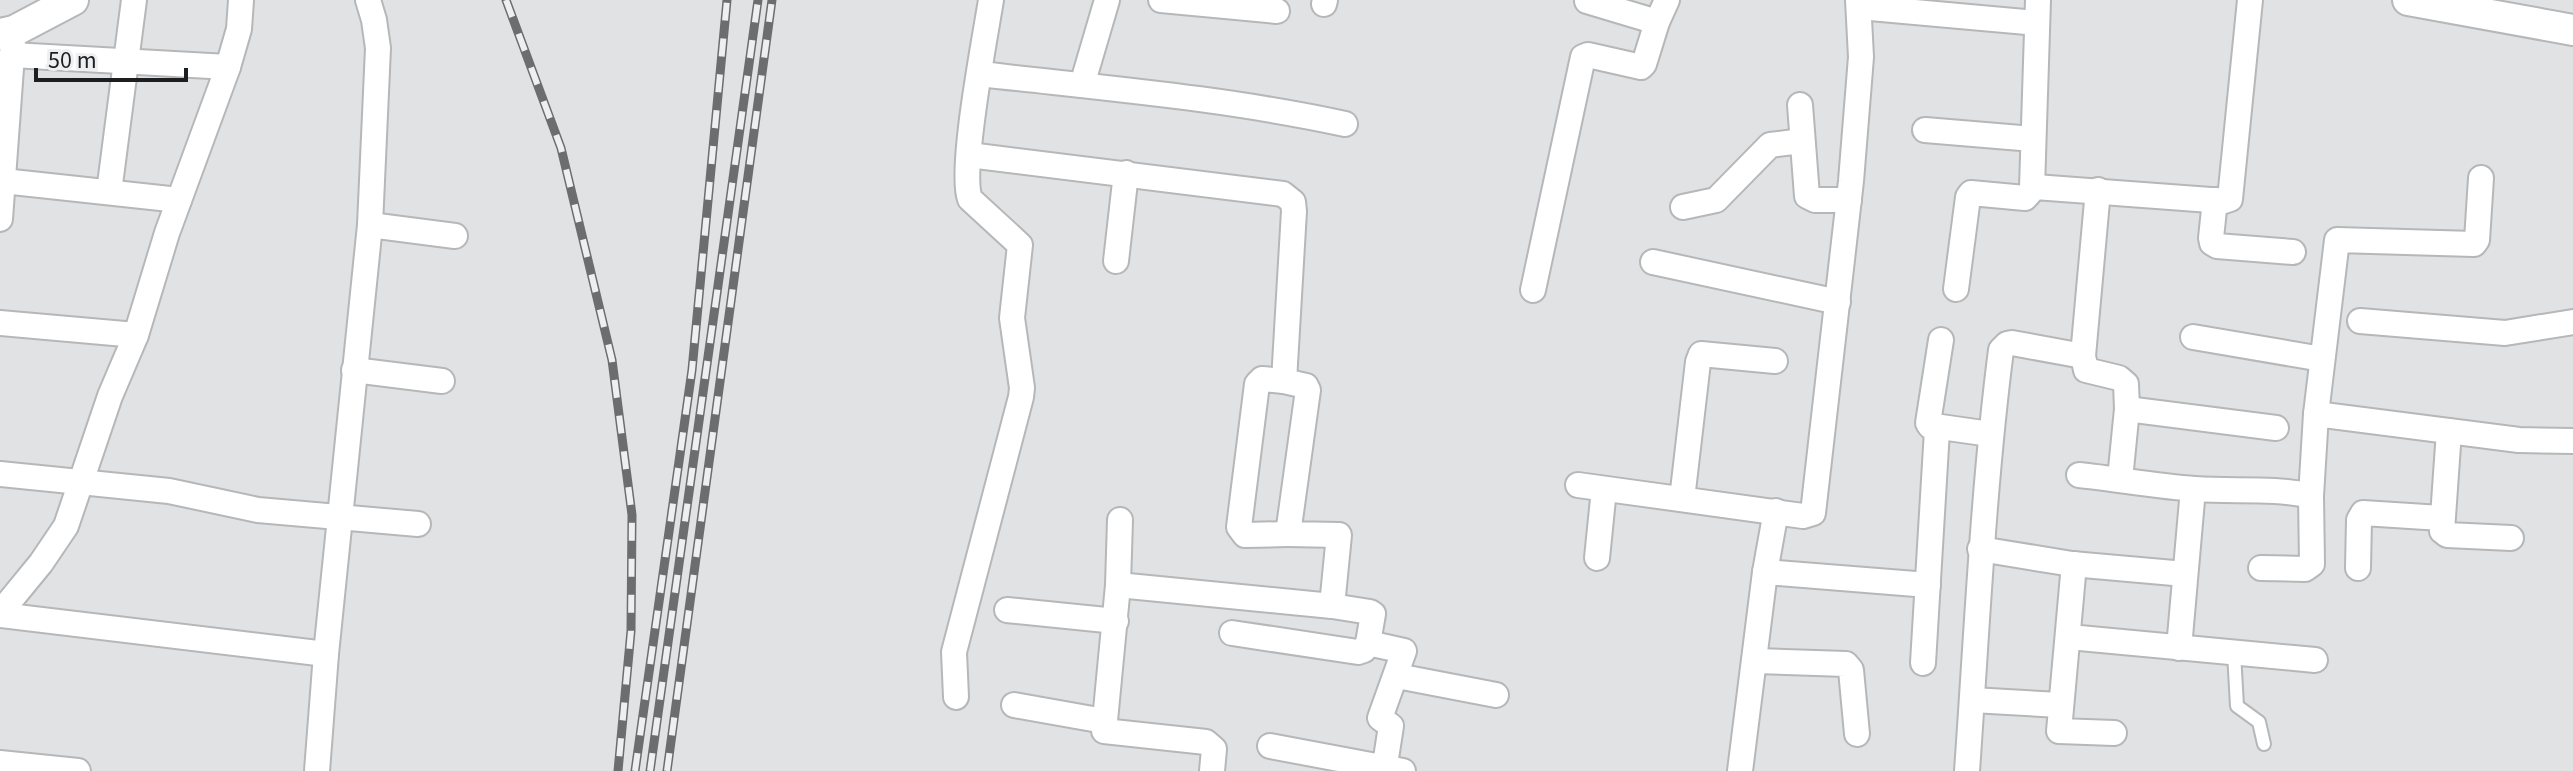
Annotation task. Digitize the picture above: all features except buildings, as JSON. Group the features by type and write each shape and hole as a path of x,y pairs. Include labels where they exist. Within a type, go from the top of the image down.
{"street":[{"path":"9,40 73,0"},
{"path":"109,192 134,0"},
{"path":"0,614 61,534 110,396 136,335 179,200 228,67 239,29 241,0"},
{"path":"317,771 370,225 378,48 368,0"},
{"path":"956,697 954,652 1022,388 1012,318 1020,245 970,199 967,191 969,155 991,0"},
{"path":"1082,85 1107,0"},
{"path":"1161,0 1277,11"},
{"path":"2032,188 2098,190 2224,201 2232,195 2250,0"},
{"path":"1533,290 1583,57 1588,55 1641,67 1662,11 1587,1"},
{"path":"2417,1 2573,30"},
{"path":"1578,485 1803,516 1813,513 1849,200 1861,57 1858,3 2037,12 2032,188 2027,197 1969,194 1956,289"},
{"path":"9,40 126,61 228,67"},
{"path":"0,219 9,40"},
{"path":"980,74 1292,113 1345,124"},
{"path":"1800,105 1807,196 1815,200 1849,200"},
{"path":"1925,130 2033,139"},
{"path":"1683,207 1716,200 1770,145 1802,141"},
{"path":"969,155 1283,194 1289,198 1294,211 1284,381"},
{"path":"1116,261 1126,173"},
{"path":"2261,568 2305,569 2312,564 2311,496 2316,414 2337,240 2474,244 2477,240 2481,178"},
{"path":"2098,190 2083,356 2086,370 2124,380 2127,389 2120,479"},
{"path":"1,197 109,192 179,200"},
{"path":"2215,200 2212,243 2217,246 2293,252"},
{"path":"370,225 455,236"},
{"path":"1653,262 1838,302"},
{"path":"2360,321 2505,333 2573,322"},
{"path":"0,323 136,335"},
{"path":"2193,337 2322,359"},
{"path":"1941,340 1928,423 1930,426 1990,434"},
{"path":"1967,771 1980,549 1990,434 2003,347 2012,343 2083,356"},
{"path":"1682,499 1701,354 1775,361"},
{"path":"354,370 442,381"},
{"path":"1288,534 1308,390 1306,386 1262,379 1257,384 1239,527 1245,535 1339,535 1332,606"},
{"path":"2127,409 2276,428"},
{"path":"2316,414 2530,441 2573,441"},
{"path":"1923,663 1939,427"},
{"path":"2449,431 2442,531 2447,535 2511,538"},
{"path":"0,474 169,491 258,510 418,524"},
{"path":"2079,475 2193,489 2285,490 2311,496"},
{"path":"1597,558 1604,489"},
{"path":"2179,648 2193,489"},
{"path":"1740,771 1765,572 1776,511"},
{"path":"2358,568 2359,520 2363,513 2441,518"},
{"path":"1120,520 1116,621 1103,728 1107,733 1206,742 1215,753 1212,771"},
{"path":"1980,549 2074,564 2185,574"},
{"path":"2074,564 2059,731 2114,733"},
{"path":"1765,572 1928,585"},
{"path":"1118,585 1332,606 1372,613 1368,643 1364,650 1358,652 1232,633"},
{"path":"1007,610 1116,621"},
{"path":"0,614 326,654"},
{"path":"2069,637 2315,660"},
{"path":"1270,746 1390,770 1391,726 1380,718 1404,651 1368,643"},
{"path":"1754,661 1846,664 1851,670 1857,734"},
{"path":"1397,676 1496,695"},
{"path":"1972,700 2060,705"},
{"path":"1014,705 1104,721"},
{"path":"0,763 78,771"}],"lane":[{"path":"2234,653 2237,706 2259,722 2264,744"}],"railway":[{"path":"506,0 561,148 612,360 632,515 631,631 618,771"},
{"path":"635,771 692,370 727,0"},
{"path":"650,771 758,0"},
{"path":"667,771 772,0"}]}
